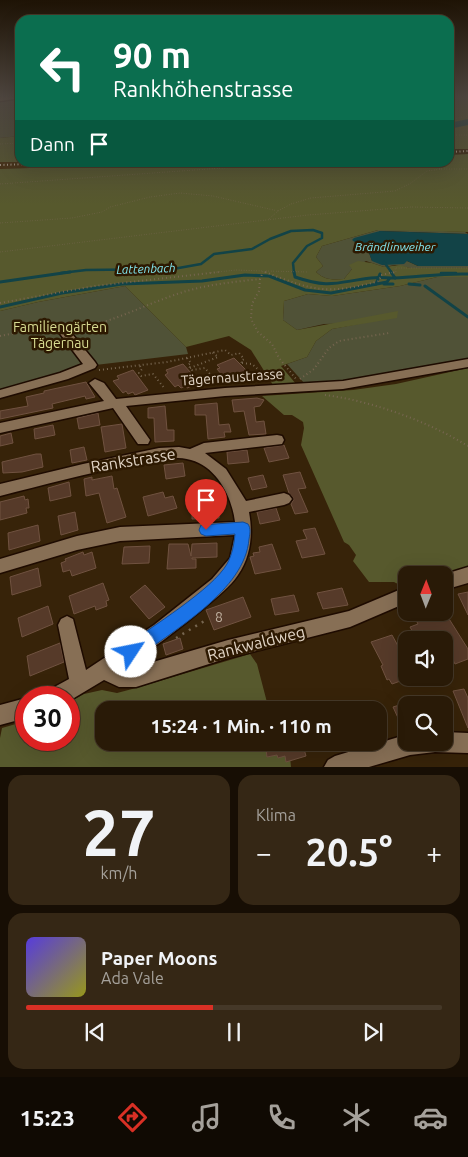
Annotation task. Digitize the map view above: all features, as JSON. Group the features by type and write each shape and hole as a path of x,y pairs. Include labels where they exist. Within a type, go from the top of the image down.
{"street":[{"path":"0,394 64,376 92,365 64,330"},
{"name":"Tägernaustrasse","path":"0,428 114,403 225,392 354,384 468,362"},
{"path":"95,383 100,386 143,440"},
{"path":"192,454 204,448 277,440"},
{"name":"Rankstrasse","path":"0,490 97,465 174,452 192,454 206,460 220,471 241,508 243,528 241,547 232,569 219,584 143,644 76,686"},
{"path":"241,508 284,499"},
{"path":"0,566 76,543 120,534 243,528"},
{"path":"453,579 468,575"},
{"name":"Rankwaldweg","path":"106,668 113,676 127,680 228,649 350,619 398,598"},
{"path":"67,625 80,684"},
{"path":"0,715 15,711"},
{"path":"336,767 400,746 468,743"}],"path":[{"path":"454,135 468,135"},
{"path":"0,144 15,143"},
{"path":"0,184 236,167"},
{"path":"434,167 442,169"},
{"path":"270,219 278,211 291,204 311,198 394,191 411,183 427,171 468,169"},
{"path":"0,223 72,218 168,194 188,192 224,198 259,208 278,211"},
{"path":"0,252 270,219 414,207 468,208"},
{"path":"263,272 305,288 342,290 380,281 381,275 395,272 395,268 468,268"},
{"path":"0,304 63,289 113,282 239,270 308,272"},
{"path":"263,272 259,291 252,304 251,319 258,332 272,344 278,358 298,382 300,378 314,369 329,348 338,341 389,332"},
{"path":"0,336 31,330 85,328 117,319 179,294 227,283 260,279"},
{"path":"92,365 92,370 140,366 225,350 231,355 239,353 244,359 241,361 242,363 252,364 279,389"},
{"path":"190,368 218,357 212,352"},
{"path":"187,358 191,363 188,365 190,368"},
{"path":"140,366 142,370 139,373 141,376 156,375 171,397"},
{"path":"190,368 192,370 205,368 225,392"},
{"path":"324,395 340,397 352,402 400,412 447,433 468,446"}],"shaded area":[{"path":"0,162 15,162 15,167 69,167 0,169"}],"green space":[{"path":"0,133 15,133 15,136 0,138"},
{"path":"454,133 468,133 468,149 454,149"},
{"path":"15,136 15,162 0,162 0,138"},
{"path":"468,154 468,232 378,230 322,246 316,257 323,266 316,272 322,277 329,279 344,279 352,269 349,265 358,261 384,267 400,265 410,268 468,268 468,277 437,277 400,286 332,296 308,294 284,301 283,320 297,330 398,311 397,318 332,329 316,341 307,357 281,366 296,384 273,385 251,350 229,336 186,347 125,286 0,311 0,169 59,167 454,167 454,155"},
{"path":"400,229 465,232 468,234 380,231 360,247 369,253 372,261 407,261 418,266 468,266 468,268 410,268 395,265 384,267 366,261 352,269 344,279 329,279 322,277 316,272 323,266 316,257 322,246 378,230"},
{"path":"437,277 468,277 468,359 426,369 376,375 343,382 305,384 287,364 307,357 316,341 332,329 363,323 324,324 297,330 283,320 284,301 308,294 332,296 400,286"},
{"name":"Familiengärten Tägernau","path":"125,286 186,347 188,354 87,366 0,392 0,311"},
{"path":"468,368 468,575 453,579 453,566 398,566 398,584 394,582 369,582 353,561 356,555 349,545 344,542 301,445 304,428 303,422 292,415 284,415 262,396 353,390 396,384"},
{"path":"250,654 257,664 267,701 95,701 95,751 287,751 291,767 0,767 2,728 15,724 15,751 80,751 80,696 102,690 117,693"}],"water":[{"name":"Brändlinweiher","path":"380,231 468,234 468,266 418,266 407,261 404,264 382,265 372,261 369,253 352,240"}],"building":[{"path":"234,358 252,376 240,383 239,381 234,383 231,380 227,381 217,369 220,368 217,365"},
{"path":"183,364 200,383 187,388 186,386 181,388 178,385 175,387 165,375 168,373 166,370"},
{"path":"133,370 148,390 135,395 133,392 128,394 126,391 123,393 113,381 119,379 117,376"},
{"path":"86,382 95,397 86,399 85,396 52,404 53,408 0,419 0,411 28,406 26,397"},
{"path":"257,398 264,400 260,406 254,407 256,422 264,421 266,434 249,435 244,411 234,412 232,400"},
{"path":"217,403 219,425 229,424 231,432 224,432 225,437 208,439 206,415 195,415 195,405"},
{"path":"165,406 167,430 174,430 174,441 155,442 154,418 148,418 148,408"},
{"path":"98,413 100,425 79,429 77,418"},
{"path":"122,424 126,448 105,452 101,427"},
{"path":"53,425 55,435 35,439 34,429"},
{"path":"11,433 13,443 0,446 0,436"},
{"path":"284,445 289,458 269,462 264,448"},
{"path":"84,447 87,460 72,463 70,450"},
{"path":"247,450 249,462 228,464 227,452"},
{"path":"41,454 43,467 22,472 3,473 2,462"},
{"path":"183,463 185,476 166,479 164,465"},
{"path":"300,472 306,488 298,489 308,512 295,514 291,504 294,499 289,493 283,475"},
{"path":"263,475 267,487 252,490 248,478"},
{"path":"112,476 114,489 117,488 126,517 107,523 99,493 86,496 84,479 92,477 92,480"},
{"path":"69,482 71,496 50,501 48,488"},
{"path":"215,488 215,503 219,503 219,518 192,519 193,489"},
{"path":"163,492 165,498 173,496 177,508 148,516 143,497"},
{"path":"24,496 25,500 28,499 29,508 26,508 27,513 0,520 0,502"},
{"path":"276,508 280,520 260,524 257,512"},
{"path":"75,512 78,530 61,535 58,516"},
{"path":"38,525 40,541 9,550 8,533"},
{"path":"315,528 325,554 302,558 296,541 307,539 303,530"},
{"path":"217,543 217,557 192,558 196,559 196,568 167,569 169,544 188,544 191,556 192,544"},
{"path":"272,544 281,569 255,574 250,557 254,556 253,553 260,552 259,547"},
{"path":"150,546 149,563 122,564 124,547"},
{"path":"83,552 84,555 92,552 96,568 72,576 70,570 63,572 61,563 66,561 65,559"},
{"path":"38,568 41,586 12,595 10,577"},
{"path":"103,583 109,600 106,601 107,606 96,610 95,606 74,614 69,596"},
{"path":"145,585 165,607 149,619 130,597"},
{"path":"342,588 348,605 323,609 317,593"},
{"path":"468,592 468,615 458,594"},
{"path":"294,595 299,611 275,615 271,599"},
{"path":"243,597 251,617 214,630 206,610"},
{"path":"48,606 53,624 22,637 18,618"},
{"path":"416,621 450,621 468,649 468,659 455,664 453,660 453,631 412,631 410,627 418,624"},
{"path":"392,635 398,646 398,682 392,684 389,679 387,680 381,666 383,665 371,642"},
{"path":"180,638 183,649 166,655 163,644"},
{"path":"60,643 64,662 30,676 27,656"},
{"path":"464,689 468,698 468,728 453,691"},
{"path":"398,705 398,718 393,707"},
{"path":"266,751 305,751 306,756 286,762 285,756 278,758 277,755 267,757"}],"waterway":[{"name":"Lattenbach","path":"61,273 86,270 173,269 201,264 214,254 252,249 270,239 291,231 313,230 322,233 322,238 307,246 293,263 294,273"},
{"path":"384,262 392,273"},
{"name":"Lattenbach","path":"0,282 70,272"},
{"name":"Lattenbach","path":"294,272 295,277 325,284 378,278"},
{"name":"Lattenbach","path":"391,272 395,278"},
{"name":"Lattenbach","path":"441,273 456,273"},
{"name":"Lattenbach","path":"378,278 380,274"},
{"name":"Lattenbach","path":"395,278 468,274"},
{"path":"0,307 62,293 122,284 202,281 245,275 269,276 305,290 331,293 387,282 389,279"},
{"name":"Lattenbach","path":"376,284 378,278"},
{"name":"Lattenbach","path":"378,278 395,278"},
{"path":"384,284 393,284"},
{"path":"409,284 420,285"},
{"path":"425,286 468,317"}],"railway":[{"path":"454,152 468,151"},
{"path":"0,165 15,164"}],"route":[{"path":"131,652 186,612 219,584 232,569 241,547 243,528 206,530"}]}
